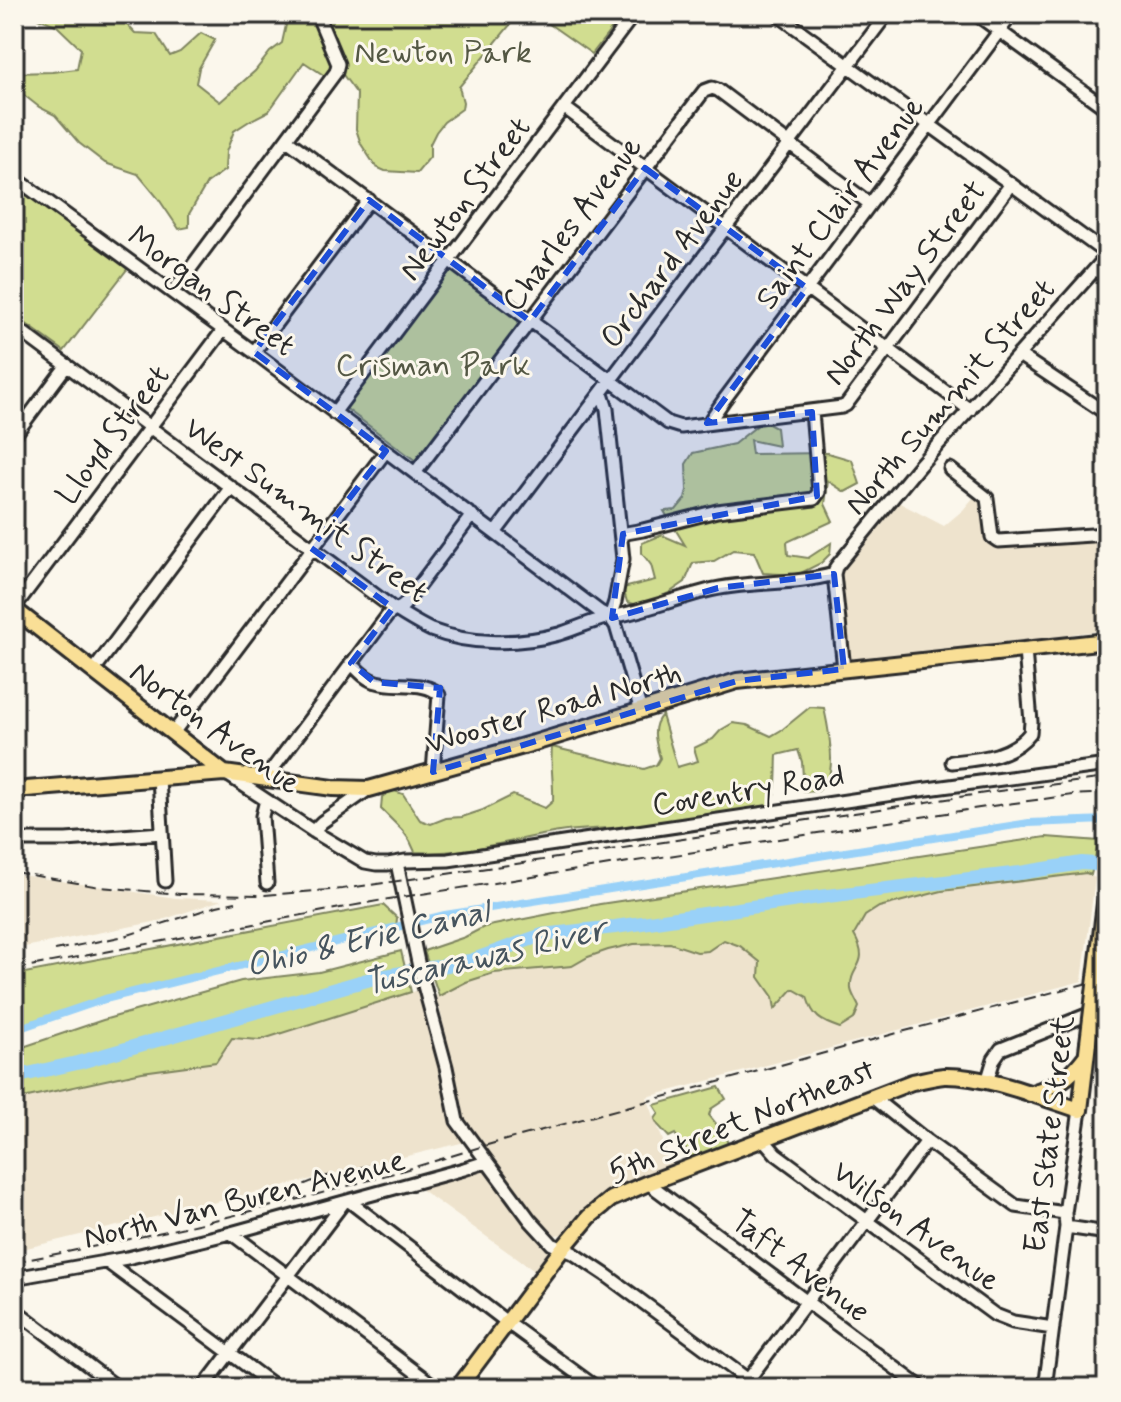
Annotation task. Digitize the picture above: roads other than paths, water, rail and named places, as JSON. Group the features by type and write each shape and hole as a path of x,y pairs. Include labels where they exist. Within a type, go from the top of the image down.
{"main road":[{"name":"Norton Avenue","path":"14,609 224,773"},
{"name":"Wooster Road North","path":"14,790 224,773 333,788 369,789 737,681 1107,641"},
{"name":"East State Street","path":"1080,1110 1106,885"},
{"path":"1030,1094 1067,1078 1087,1049"},
{"name":"5th Street Northeast","path":"458,1388 563,1248 599,1208 625,1192 912,1082 943,1076 967,1077 1080,1110"}],"street":[{"name":"Newton Street","path":"334,413 634,14"},
{"path":"777,14 1107,255"},
{"name":"Orchard Avenue","path":"495,533 887,14"},
{"path":"976,14 1107,109"},
{"name":"Saint Clair Avenue","path":"711,423 724,400 1012,14"},
{"path":"173,292 329,84 338,67 319,19"},
{"name":"Charles Avenue","path":"415,473 707,89 715,89 788,145"},
{"path":"565,108 970,410"},
{"name":"North Way Street","path":"287,140 611,381 675,426 681,427 812,412 846,405 1011,184"},
{"path":"788,145 870,204"},
{"name":"Morgan Street","path":"14,177 610,617"},
{"path":"254,352 369,200"},
{"name":"North Summit Street","path":"834,574 840,560 889,501 1107,255"},
{"name":"West Summit Street","path":"14,326 394,609 433,631 455,637 517,641 543,637 718,588 834,574"},
{"name":"Lloyd Street","path":"14,609 223,330"},
{"path":"1019,355 1107,414"},
{"path":"14,436 67,365"},
{"path":"602,394 607,409 623,559 610,617 616,626 641,711"},
{"path":"621,534 717,511 814,499 819,492 812,412"},
{"path":"173,733 386,451"},
{"path":"950,469 987,498 992,537 998,541 1107,534"},
{"path":"94,670 231,487"},
{"path":"265,779 351,663 394,609 402,608 472,515"},
{"path":"834,574 844,669"},
{"path":"952,762 998,755 1014,748 1030,733 1025,650"},
{"path":"351,663 374,682 427,687 438,692 433,772"},
{"name":"Coventry Road","path":"397,863 448,860 1107,765"},
{"name":"Norton Avenue","path":"224,773 365,862 397,863"},
{"path":"159,778 165,881"},
{"path":"313,831 369,789"},
{"path":"266,800 262,816 267,883"},
{"path":"14,840 66,840 162,833"},
{"path":"397,863 457,1121 537,1229 552,1244 606,1275 745,1384 759,1388"},
{"path":"987,1082 994,1059 1001,1049 1107,1004"},
{"path":"872,1097 1016,1206 1065,1213"},
{"name":"East State Street","path":"1045,1388 1080,1110"},
{"name":"Wilson Avenue","path":"763,1139 776,1154 995,1315 1013,1322 1053,1328"},
{"path":"745,1384 927,1141"},
{"name":"North Van Buren Avenue","path":"14,1278 107,1262 231,1233 486,1162"},
{"name":"Taft Avenue","path":"648,1183 922,1388"},
{"path":"203,1388 347,1201 597,1388"},
{"path":"1066,1227 1107,1233"},
{"path":"231,1233 437,1388"},
{"path":"107,1262 277,1388"},
{"path":"14,1309 118,1388"}],"waterway":[{"name":"Ohio & Erie Canal","path":"14,1030 105,999 445,915 1029,823 1107,820"},
{"name":"Tuscarawas River","path":"14,1077 77,1063 374,978 470,961 542,935 1082,863 1107,865"}],"railway":[{"path":"14,872 100,887 180,894 265,895 342,889 999,791 1107,778"},
{"path":"14,969 383,900 999,805 1107,793"},
{"path":"55,950 125,936 236,902"},
{"path":"14,1262 191,1226 307,1197 480,1147 1107,978"},
{"path":"271,1198 320,1178 370,1165"}],"park label":[{"name":"Newton Park","path":"443,51"},
{"name":"Crisman Park","path":"433,364"}]}
